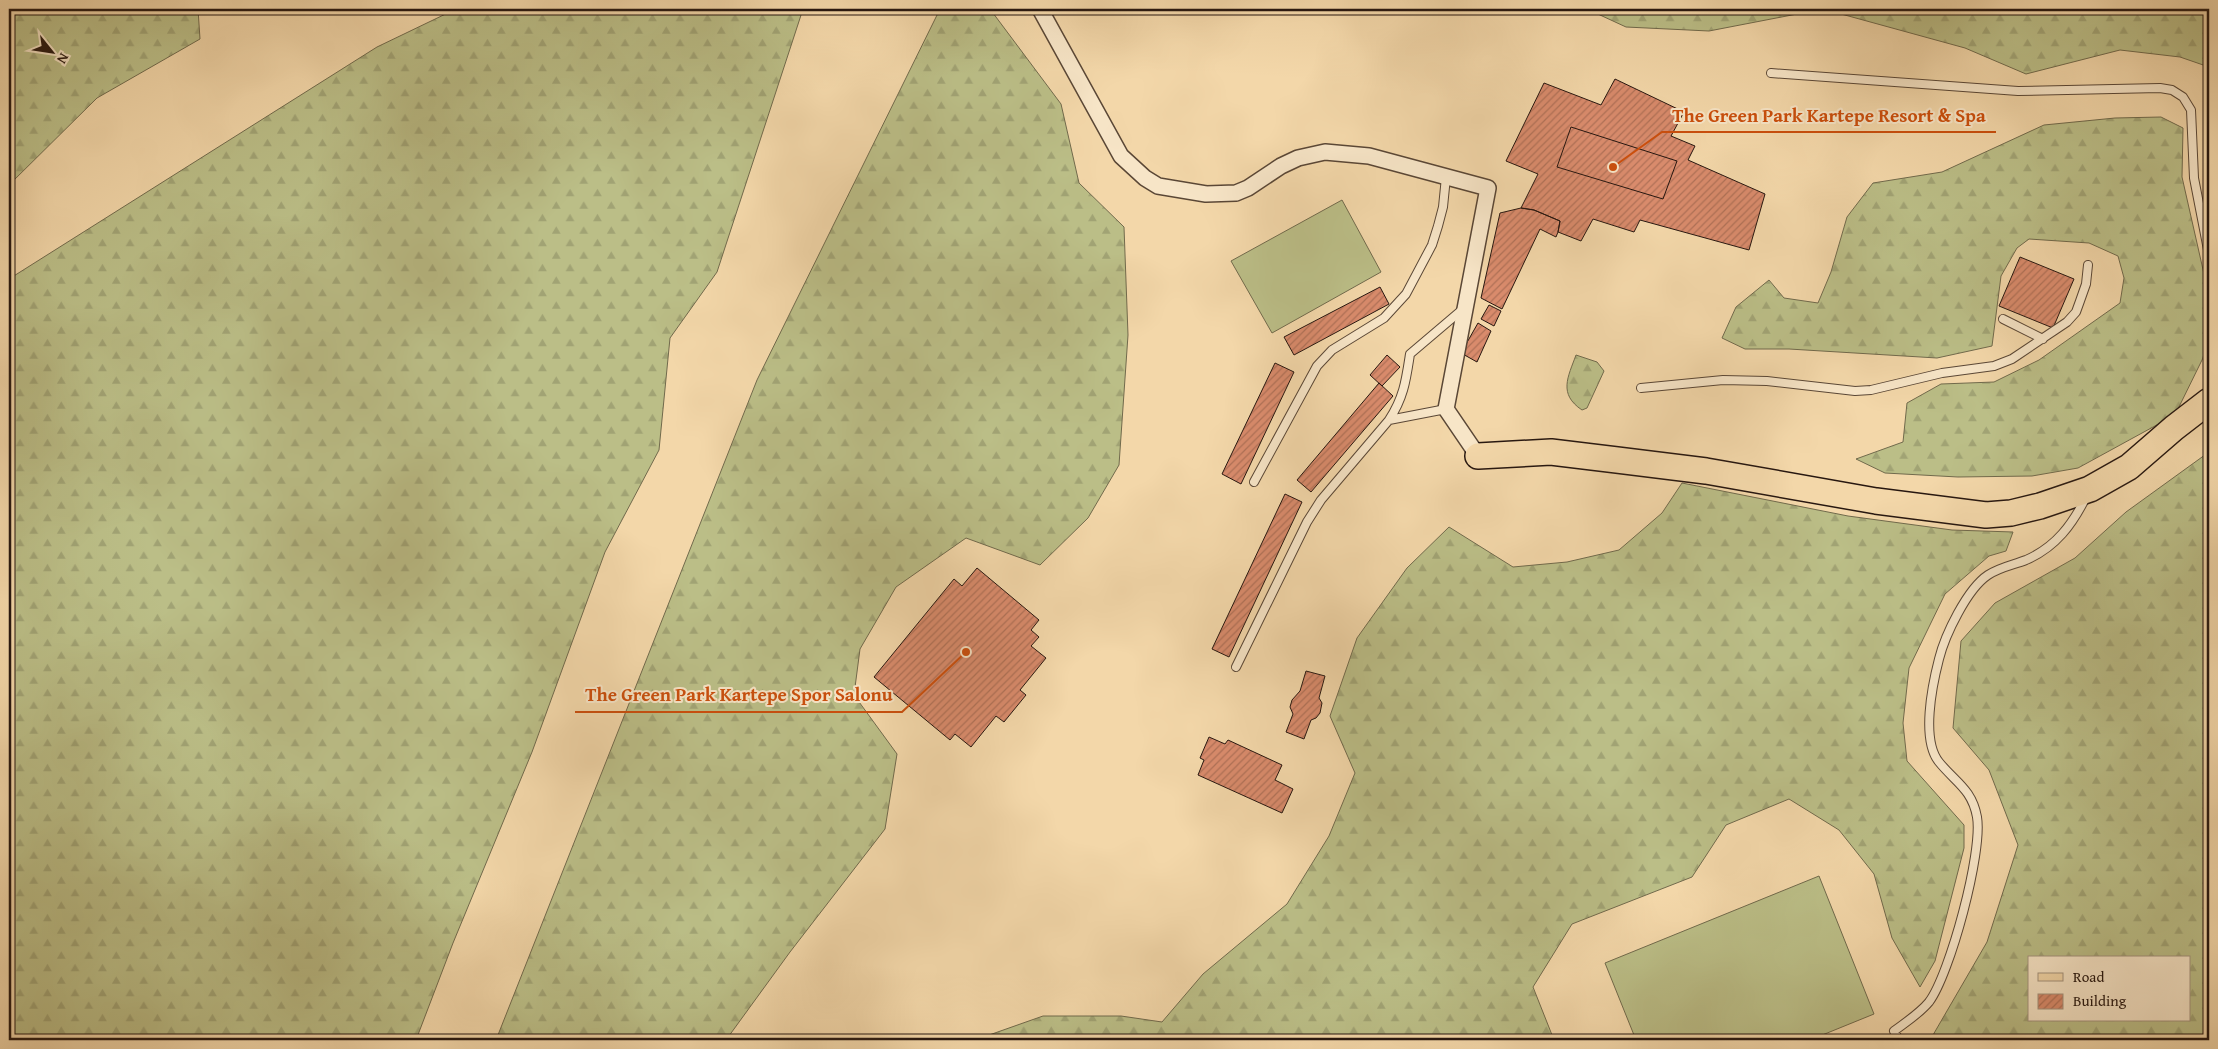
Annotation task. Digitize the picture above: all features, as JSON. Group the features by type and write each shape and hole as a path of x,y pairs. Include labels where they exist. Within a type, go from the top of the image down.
{"main road":[{"path":"1478,456 1551,452 1608,458 1706,471 1876,501 1986,515 2010,513 2040,506 2090,489 2130,467 2181,422 2209,401"}],"street":[{"path":"1040,9 1121,156 1145,178 1158,186 1206,194 1236,193 1248,188 1298,158 1325,152 1369,156 1488,188 1446,409 1478,456"}],"lane":[{"path":"1771,73 2018,91 2160,88 2172,90 2183,97 2191,110 2194,178 2209,256"},
{"path":"1254,482 1317,366 1332,350 1384,318 1406,294 1432,245 1443,207 1446,177"},
{"path":"1641,388 1723,380 1767,380 1855,391 1871,390 1942,373 1994,366 2012,359 2067,322 2076,312 2086,284 2088,265"},
{"path":"1236,667 1307,522 1321,500 1389,420 1400,404 1410,354 1466,307"},
{"path":"2003,319 2043,339"},
{"path":"1389,420 1446,409"},
{"path":"1898,1040 1894,1031 1918,1014 1929,1002 1944,973 1969,891 1978,837 1977,818 1968,792 1940,764 1934,755 1929,740 1929,719 1939,658 1949,632 1967,598 1978,584 2001,568 2031,558 2057,541 2078,515 2090,489"}],"green space":[{"path":"9,9 198,9 200,39 97,98 9,185"},
{"path":"456,9 803,9 717,272 670,338 659,450 605,552 532,752 453,943 416,1040 9,1040 9,279 377,47"},
{"path":"940,9 990,9 1061,104 1079,183 1124,227 1128,335 1119,465 1088,518 1040,565 966,538 896,587 860,649 854,695 897,754 885,829 790,952 726,1040 496,1040 757,380"},
{"path":"1587,9 1823,9 1709,31 1626,27"},
{"path":"1823,9 2209,9 2209,67 2180,57 2120,50 2026,74 1965,48"},
{"path":"2161,117 2183,128 2182,177 2209,296 2209,328 2203,358 2175,415 2078,468 2032,476 1958,477 1885,473 1856,459 1903,442 1907,403 1941,384 1994,382 2039,360 2120,303 2124,278 2118,256 2089,243 2029,239 2017,248 2001,276 1992,346 1937,358 1789,349 1745,349 1722,338 1736,307 1769,280 1784,298 1818,303 1831,272 1847,217 1873,183 1942,172 2044,125 2115,118"},
{"path":"1342,200 1381,272 1272,333 1231,261"},
{"path":"1576,355 1597,362 1604,371 1587,408 1582,410 1570,398 1567,391 1568,378"},
{"path":"2209,452 2209,1040 1934,1040 1933,1035 1987,942 2018,845 1989,770 1953,728 1961,641 1995,603 2075,558 2126,512"},
{"path":"1682,483 1848,516 1952,530 2013,532 2006,551 1989,556 1945,594 1909,668 1903,723 1907,761 1964,825 1964,848 1935,961 1920,987 1892,938 1874,874 1839,830 1789,799 1726,825 1692,877 1572,924 1533,987 1554,1040 975,1040 1043,1016 1121,1016 1162,1022 1203,974 1287,904 1329,836 1355,773 1330,716 1357,638 1407,568 1449,527 1513,567 1567,562 1619,550 1662,513"},
{"path":"1819,876 1874,1014 1810,1040 1636,1040 1605,963"}],"building":[{"path":"1615,79 1684,112 1671,136 1695,146 1688,160 1765,194 1749,250 1640,220 1634,232 1593,219 1581,241 1558,232 1560,221 1534,210 1521,208 1538,174 1506,161 1544,83 1601,105"},
{"path":"1571,127 1677,161 1663,199 1557,167"},
{"path":"1521,208 1534,210 1560,221 1558,232 1556,237 1540,229 1502,309 1481,298 1500,213"},
{"path":"2020,257 2074,279 2053,328 1999,306"},
{"path":"1380,287 1389,304 1294,355 1284,337"},
{"path":"1489,305 1501,311 1494,326 1481,319"},
{"path":"1478,323 1491,331 1477,362 1461,353"},
{"path":"1387,355 1400,367 1382,386 1370,375"},
{"path":"1275,363 1294,372 1241,484 1222,474"},
{"path":"1379,383 1393,396 1311,492 1297,480"},
{"path":"1285,494 1302,502 1229,657 1212,649"},
{"path":"977,568 1039,620 1031,630 1039,637 1031,646 1046,658 1020,690 1026,695 1004,722 996,716 971,747 955,734 950,740 874,677 954,579 962,586"},
{"path":"1306,671 1325,676 1319,698 1322,703 1320,713 1311,720 1304,739 1286,732 1293,714 1290,707 1292,700 1300,691"},
{"path":"1209,737 1225,744 1228,740 1282,765 1275,780 1293,789 1282,813 1198,775 1204,760 1200,758"}],"place":[{"name":"The Green Park Kartepe Resort & Spa","path":"1613,167"},
{"name":"The Green Park Kartepe Spor Salonu","path":"966,652"}]}
